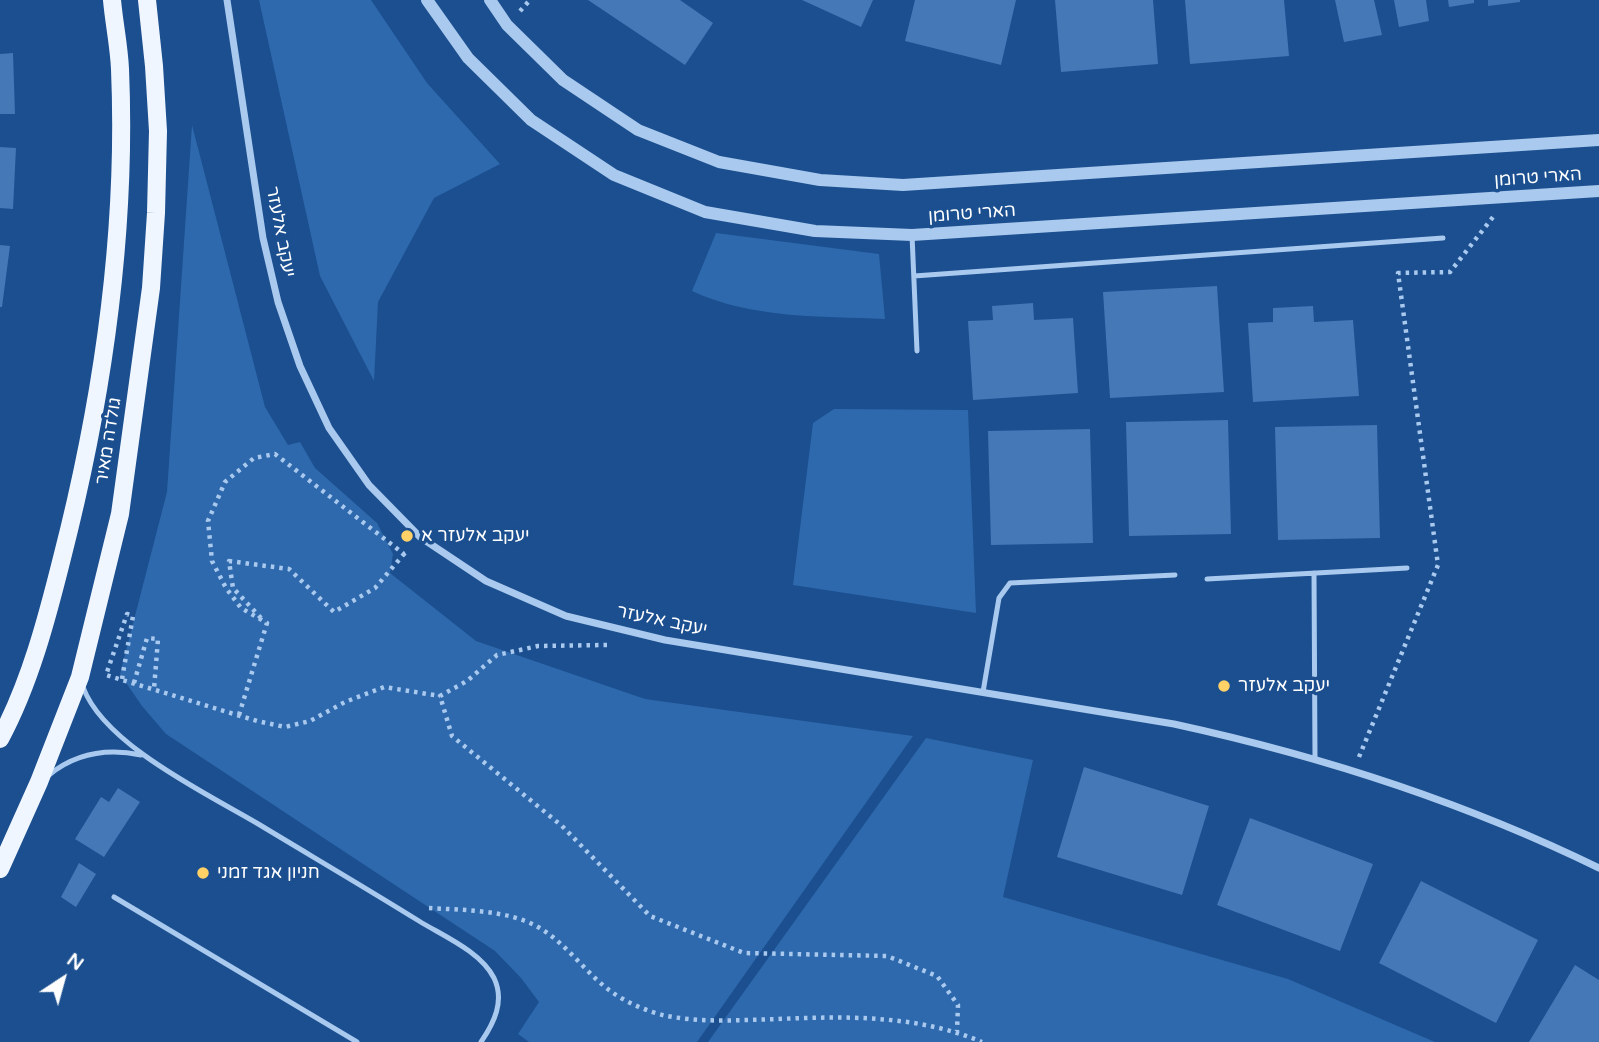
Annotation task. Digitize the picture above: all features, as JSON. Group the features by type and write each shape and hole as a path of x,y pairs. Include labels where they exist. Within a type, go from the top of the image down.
{"main road":[{"name":"גולדה מאיר","path":"0,739 31,664 71,525 112,304 119,237 120,67 112,0"},
{"name":"גולדה מאיר","path":"0,869 39,782 80,677 120,514 151,288 158,131 147,0"}],"street":[{"name":"יעקב אלעזר","path":"227,0 263,238 278,302 300,366 329,428 369,485 420,537 486,581 566,616 665,640 1174,724 1315,758 1452,804 1599,868"},
{"name":"הארי טרומן","path":"428,0 468,58 531,120 614,175 705,212 815,231 912,236 1599,191"},
{"name":"הארי טרומן","path":"490,0 507,25 564,80 638,130 719,162 820,180 903,185 1599,140"}],"lane":[{"path":"912,236 917,351"},
{"path":"914,276 1443,238"},
{"path":"1207,579 1407,568"},
{"path":"1314,573 1315,758"},
{"path":"983,692 999,598 1010,583 1175,575"},
{"path":"80,677 83,690 93,707 144,756 470,953 489,971 498,990 499,1000 494,1020 481,1042"},
{"path":"39,782 57,768 92,753 126,752 144,756"},
{"path":"114,897 357,1042"}],"path":[{"path":"1353,771 1438,565 1398,273 1450,272 1509,197"},
{"path":"267,623 241,608 226,588 212,561 209,535 208,522 225,482 254,458 275,454 404,554"},
{"path":"267,623 233,587 229,561 289,569 334,611 375,588 420,537"},
{"path":"122,680 133,616 127,614 106,675 122,680 154,688 239,715 285,727 310,721 345,702 384,687 440,696 467,681 497,655 538,646 617,645"},
{"path":"239,715 267,623"},
{"path":"134,683 147,638 158,639 154,688"},
{"path":"440,696 452,736 562,826 650,916 744,953 887,956 937,976 958,1005 957,1031"},
{"path":"393,905 503,915 536,926 561,943 609,990 664,1015 696,1020 861,1018 914,1022 957,1031 982,1042"}],"shaded area":[{"path":"259,0 371,0 427,83 500,164 434,198 378,302 374,381 320,276"},
{"path":"192,125 265,407 288,445 300,442 315,468 377,523 393,554 390,573 476,641 645,699 913,736 697,1042 529,1042 518,1034 539,1002 495,951 166,734 120,674 167,492"},
{"path":"716,233 879,254 885,319 762,311 738,307 692,291"},
{"path":"834,409 968,410 976,613 793,585 813,423"},
{"path":"926,738 1033,760 1003,897 1288,979 1435,1042 708,1042"}],"building":[{"path":"588,0 680,0 713,23 685,65"},
{"path":"802,0 873,0 861,27"},
{"path":"915,0 1016,0 1001,65 905,41"},
{"path":"1055,0 1153,0 1158,64 1061,72"},
{"path":"1185,0 1284,0 1289,56 1190,64"},
{"path":"1335,0 1374,0 1382,35 1344,42"},
{"path":"1394,0 1426,0 1429,21 1399,27"},
{"path":"1448,0 1474,0 1474,3 1449,7"},
{"path":"1488,0 1520,0 1520,2 1488,6"},
{"path":"13,53 15,114 0,114 0,54"},
{"path":"0,147 16,148 13,209 0,208"},
{"path":"0,245 10,246 2,307 0,307"},
{"path":"1217,286 1224,392 1110,398 1103,292"},
{"path":"1033,303 1034,320 1073,318 1078,393 973,400 968,321 993,320 992,306"},
{"path":"1313,306 1314,322 1353,320 1359,396 1253,402 1248,323 1273,322 1273,308"},
{"path":"1228,420 1231,534 1129,536 1126,422"},
{"path":"1377,425 1380,538 1278,540 1275,427"},
{"path":"1090,429 1093,543 991,545 988,431"},
{"path":"1084,767 1209,806 1182,895 1057,857"},
{"path":"118,788 140,802 104,857 75,839 101,797 109,802"},
{"path":"1250,818 1373,864 1340,951 1217,905"},
{"path":"79,863 96,874 76,907 61,897"},
{"path":"1421,881 1538,940 1496,1023 1379,963"},
{"path":"1575,965 1599,980 1599,1042 1529,1042"}],"place":[{"name":"יעקב אלעזר א","path":"407,536"},
{"name":"יעקב אלעזר","path":"1224,686"},
{"name":"חניון אגד זמני","path":"203,873"}]}
